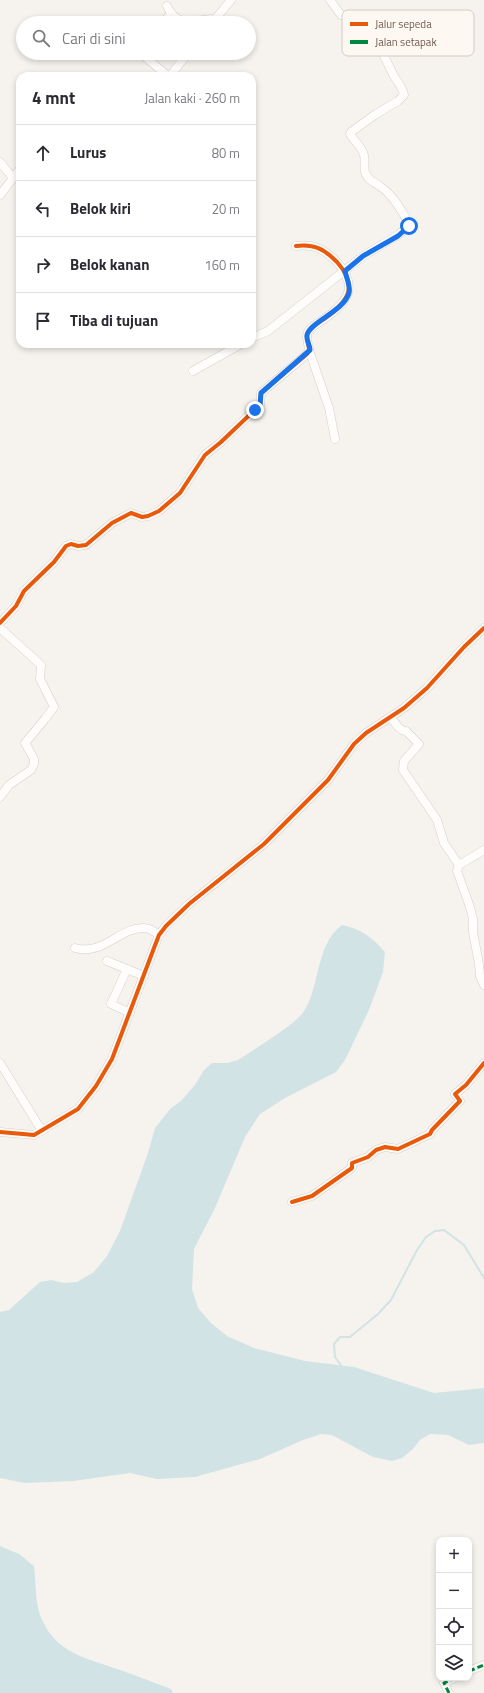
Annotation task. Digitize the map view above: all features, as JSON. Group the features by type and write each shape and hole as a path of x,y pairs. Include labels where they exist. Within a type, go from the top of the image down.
{"street":[{"path":"218,16 231,0"},
{"path":"330,0 342,15"},
{"path":"167,6 172,14 170,16"},
{"path":"256,336 268,330 363,256 398,236 409,226 401,209 393,199 381,186 374,184 367,177 364,172 363,153 350,134 376,114 398,101 404,95 403,89 398,85 384,56"},
{"path":"149,60 164,72"},
{"path":"172,72 182,60"},
{"path":"0,162 12,177"},
{"path":"0,195 16,173"},
{"path":"296,246 318,247 345,271 349,288 349,294 334,312 308,331 307,338 329,408 335,439"},
{"path":"193,372 234,348"},
{"path":"0,623 16,606 24,591 43,574 68,544 78,546 86,545 112,523 124,516 131,513 148,516 160,511 172,501 188,482 204,455 221,442 260,405 261,393 310,350"},
{"path":"0,628 41,665 40,679 54,708 25,743 34,759 34,764 31,770 9,785 0,797"},
{"path":"0,1132 24,1133 31,1135 42,1131 78,1109 96,1086 112,1059 160,935 189,904 269,840 328,780 354,744 366,733 404,708 427,688 464,647 484,628"},
{"path":"390,716 399,728 406,731 419,744 404,761 403,770 437,820 444,843 459,865"},
{"path":"484,850 459,865 457,871 473,919 473,932 480,976 484,985"},
{"path":"75,948 84,950 94,949 119,936 132,931 147,928 160,935"},
{"path":"107,961 144,976"},
{"path":"127,969 111,1004 130,1013"},
{"path":"0,1063 42,1131"},
{"path":"292,1202 312,1196 352,1168 352,1163 368,1157 376,1150 385,1147 398,1149 430,1134 432,1130 460,1101 455,1094 466,1085 484,1063"},
{"path":"472,1670 484,1665"},
{"path":"448,1681 444,1683 449,1693"}],"shaded area":[{"path":"342,925 366,934 385,952 383,972 369,1010 345,1060 336,1072 285,1098 260,1114 245,1137 215,1208 194,1249 192,1289 198,1308 211,1323 227,1336 254,1348 305,1361 354,1367 434,1393 484,1388 484,1443 469,1445 448,1435 430,1434 420,1440 413,1449 402,1458 392,1461 373,1457 332,1435 321,1434 303,1440 260,1459 195,1477 157,1479 130,1473 73,1481 25,1483 0,1478 0,1312 9,1310 40,1282 51,1280 64,1283 77,1282 94,1272 107,1256 120,1231 148,1153 155,1128 171,1108 181,1101 195,1085 204,1070 212,1063 227,1063 238,1060 273,1037 299,1017 309,1001 327,943"},
{"path":"0,1546 19,1554 34,1566 39,1612 45,1626 62,1646 84,1658 171,1689 173,1693 0,1693"}],"waterway":[{"path":"343,1368 335,1357 334,1344 340,1337 350,1337 378,1314 391,1300 417,1250 426,1237 435,1231 444,1230 464,1245 484,1278"}],"marked path":[{"path":"472,1670 484,1665"},
{"path":"448,1681 444,1683 449,1693"}],"cycle path":[{"path":"0,623 16,606 24,591 54,562 66,546 71,544 78,546 86,545 112,523 131,513 142,517 148,516 159,511 180,493 205,455 260,405 261,393 307,354 309,350 307,339 309,330 339,306 348,294 349,287 348,279 344,271 328,254 319,248 296,246"},
{"path":"0,1132 34,1135 78,1109 96,1086 112,1059 159,935 166,926 189,904 264,844 328,780 354,744 366,733 404,708 427,688 464,647 484,628"},
{"path":"292,1202 312,1196 352,1168 352,1163 368,1157 376,1150 385,1147 398,1149 430,1134 432,1130 460,1101 455,1094 466,1085 484,1063"}],"route":[{"path":"255,410 260,405 261,393 310,350 307,338 308,331 334,312 349,294 345,271 363,256 398,236 409,226"}]}
